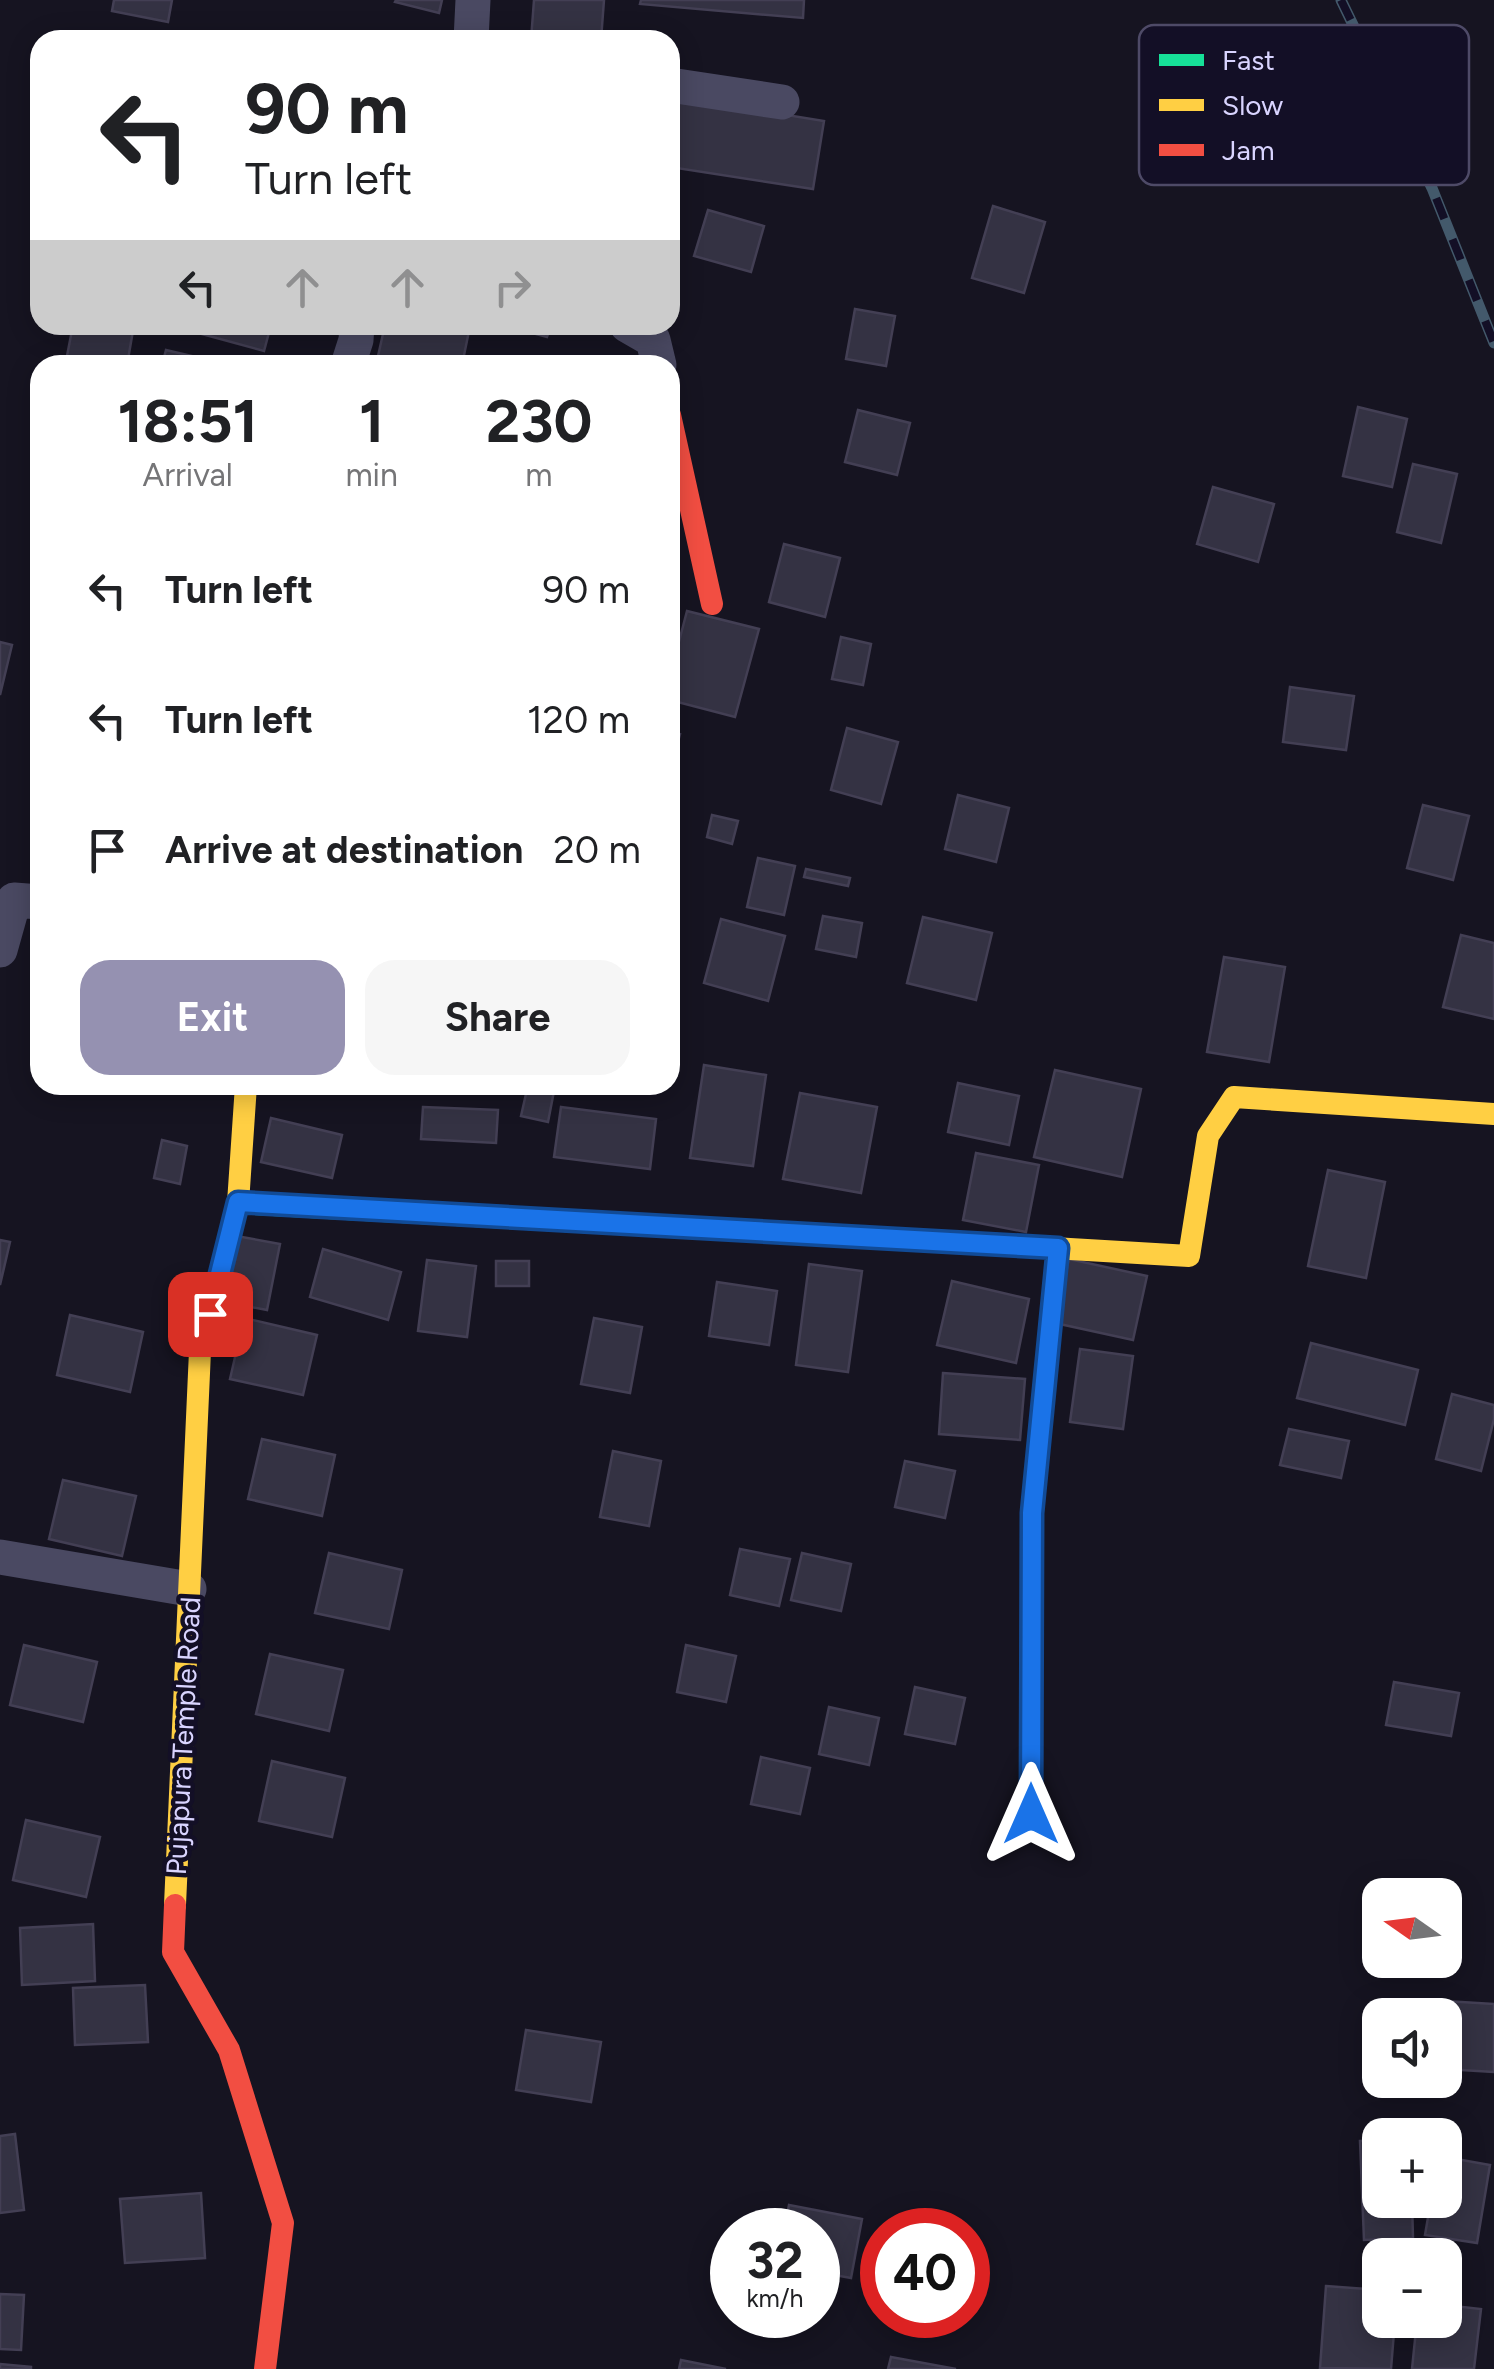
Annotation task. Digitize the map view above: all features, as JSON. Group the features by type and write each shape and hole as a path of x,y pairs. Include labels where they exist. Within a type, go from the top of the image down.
{"street":[{"path":"472,0 472,30"},
{"path":"680,87 782,102"},
{"path":"644,335 653,340 657,355"},
{"path":"680,460 712,604"},
{"path":"0,950 14,900 30,901"},
{"name":"Pujapura Temple Road","path":"245,1095 238,1202 200,1351 173,1952 228,2050 283,2223 265,2369"},
{"path":"238,1202 1188,1256 1208,1136 1234,1096 1494,1114"},
{"path":"1031,1814 1032,1513 1058,1248"},
{"path":"0,1557 189,1588"}],"building":[{"path":"114,0 172,0 168,22 112,11"},
{"path":"396,0 442,0 439,13"},
{"path":"534,0 604,0 602,30 532,30"},
{"path":"641,0 804,0 803,18 640,4"},
{"path":"680,98 824,121 813,189 680,169"},
{"path":"993,206 1045,222 1024,293 972,278"},
{"path":"708,210 764,226 751,272 694,256"},
{"path":"855,309 895,316 886,366 846,359"},
{"path":"71,335 132,335 129,355 67,355"},
{"path":"206,335 268,335 264,351"},
{"path":"383,335 468,335 464,355 378,355"},
{"path":"1358,407 1407,419 1392,487 1343,476"},
{"path":"858,410 910,423 897,475 845,462"},
{"path":"1413,464 1457,474 1441,543 1397,532"},
{"path":"1213,487 1274,504 1258,562 1197,544"},
{"path":"784,544 840,558 825,617 769,602"},
{"path":"687,611 759,629 735,717 680,703 680,638"},
{"path":"841,637 871,644 863,685 832,679"},
{"path":"0,642 12,645 0,695"},
{"path":"1290,687 1354,696 1346,750 1283,742"},
{"path":"847,728 898,742 881,804 831,790"},
{"path":"958,795 1009,808 996,862 945,849"},
{"path":"1423,805 1469,816 1453,880 1407,868"},
{"path":"712,815 738,821 732,844 707,837"},
{"path":"758,858 795,866 784,915 747,907"},
{"path":"806,869 850,878 848,886 804,877"},
{"path":"823,916 862,923 856,957 816,949"},
{"path":"923,917 992,933 976,1000 907,983"},
{"path":"721,919 785,936 768,1001 704,983"},
{"path":"1461,935 1494,943 1494,1019 1443,1007"},
{"path":"1224,957 1285,967 1269,1062 1207,1052"},
{"path":"704,1065 766,1075 753,1166 690,1158"},
{"path":"1055,1070 1141,1089 1122,1177 1034,1157"},
{"path":"958,1083 1019,1096 1009,1145 948,1132"},
{"path":"800,1093 877,1107 861,1193 783,1179"},
{"path":"526,1095 553,1095 548,1122 521,1116"},
{"path":"423,1107 498,1110 496,1143 421,1139"},
{"path":"561,1107 656,1119 650,1169 554,1157"},
{"path":"271,1118 342,1135 332,1178 261,1162"},
{"path":"162,1140 187,1146 180,1184 154,1178"},
{"path":"976,1153 1039,1165 1026,1232 963,1220"},
{"path":"1328,1170 1385,1182 1366,1278 1308,1266"},
{"path":"231,1235 280,1244 267,1310 219,1301"},
{"path":"0,1240 10,1242 0,1285"},
{"path":"323,1249 401,1272 388,1320 310,1297"},
{"path":"1069,1259 1147,1276 1133,1340 1055,1323"},
{"path":"427,1260 476,1266 467,1337 418,1331"},
{"path":"496,1261 529,1261 529,1286 496,1286"},
{"path":"809,1264 862,1271 848,1372 796,1365"},
{"path":"952,1281 1029,1299 1016,1363 937,1345"},
{"path":"717,1282 777,1291 769,1345 709,1336"},
{"path":"70,1315 143,1332 130,1392 57,1375"},
{"path":"244,1318 317,1335 303,1395 230,1379"},
{"path":"594,1318 642,1327 630,1393 581,1384"},
{"path":"1311,1343 1418,1370 1405,1425 1297,1398"},
{"path":"1080,1349 1133,1356 1123,1429 1070,1422"},
{"path":"943,1373 1025,1379 1020,1440 939,1434"},
{"path":"1452,1394 1494,1405 1481,1471 1436,1459"},
{"path":"1289,1429 1349,1441 1341,1478 1280,1465"},
{"path":"262,1439 335,1455 322,1516 248,1499"},
{"path":"613,1451 661,1461 649,1526 600,1517"},
{"path":"905,1461 955,1471 945,1518 895,1507"},
{"path":"63,1480 136,1496 122,1556 49,1539"},
{"path":"740,1549 790,1559 779,1606 730,1595"},
{"path":"329,1553 402,1570 389,1629 315,1613"},
{"path":"802,1553 851,1564 841,1611 791,1600"},
{"path":"24,1645 97,1662 83,1722 10,1705"},
{"path":"686,1645 736,1656 726,1702 677,1692"},
{"path":"270,1654 343,1670 329,1731 256,1714"},
{"path":"1394,1682 1459,1693 1451,1736 1386,1725"},
{"path":"915,1687 965,1698 955,1744 905,1734"},
{"path":"829,1707 879,1718 869,1765 819,1754"},
{"path":"761,1757 810,1768 800,1814 751,1804"},
{"path":"272,1761 345,1778 332,1837 259,1821"},
{"path":"26,1820 100,1837 86,1897 13,1880"},
{"path":"93,1924 95,1981 22,1985 20,1928"},
{"path":"145,1985 148,2042 75,2045 73,1988"},
{"path":"1462,2002 1494,2004 1494,2072 1462,2070"},
{"path":"526,2030 601,2042 591,2102 516,2090"},
{"path":"15,2134 24,2210 0,2213 0,2136"},
{"path":"1462,2160 1490,2165 1477,2243 1425,2235 1428,2218 1462,2218"},
{"path":"201,2193 205,2258 125,2263 120,2199"},
{"path":"840,2215 860,2219 851,2278 840,2276"},
{"path":"1363,2218 1412,2218 1413,2238 1364,2238"},
{"path":"1326,2286 1362,2289 1362,2338 1394,2338 1391,2369 1320,2368"},
{"path":"0,2294 24,2295 21,2350 0,2349"},
{"path":"1462,2307 1481,2309 1474,2369 1412,2369 1415,2338 1462,2338"},
{"path":"891,2357 956,2369 888,2369"},
{"path":"681,2360 726,2369 679,2369"},
{"path":"0,2364 31,2367 31,2369 0,2369"}],"railway":[{"path":"1341,0 1353,25"},
{"path":"1431,185 1494,343"}],"traffic: fast":[{"path":"238,1203 1053,1248"},
{"path":"1031,1813 1032,1513 1058,1249"}],"traffic: slow":[{"path":"175,1905 200,1351 238,1203 245,1095"},
{"path":"1053,1248 1189,1256 1208,1136 1234,1097 1494,1114"}],"traffic: jam":[{"path":"680,460 712,604"},
{"path":"175,1905 173,1952 229,2050 283,2223 265,2369"}],"route":[{"path":"210,1314 238,1202 1058,1248 1032,1513 1031,1814"}]}
